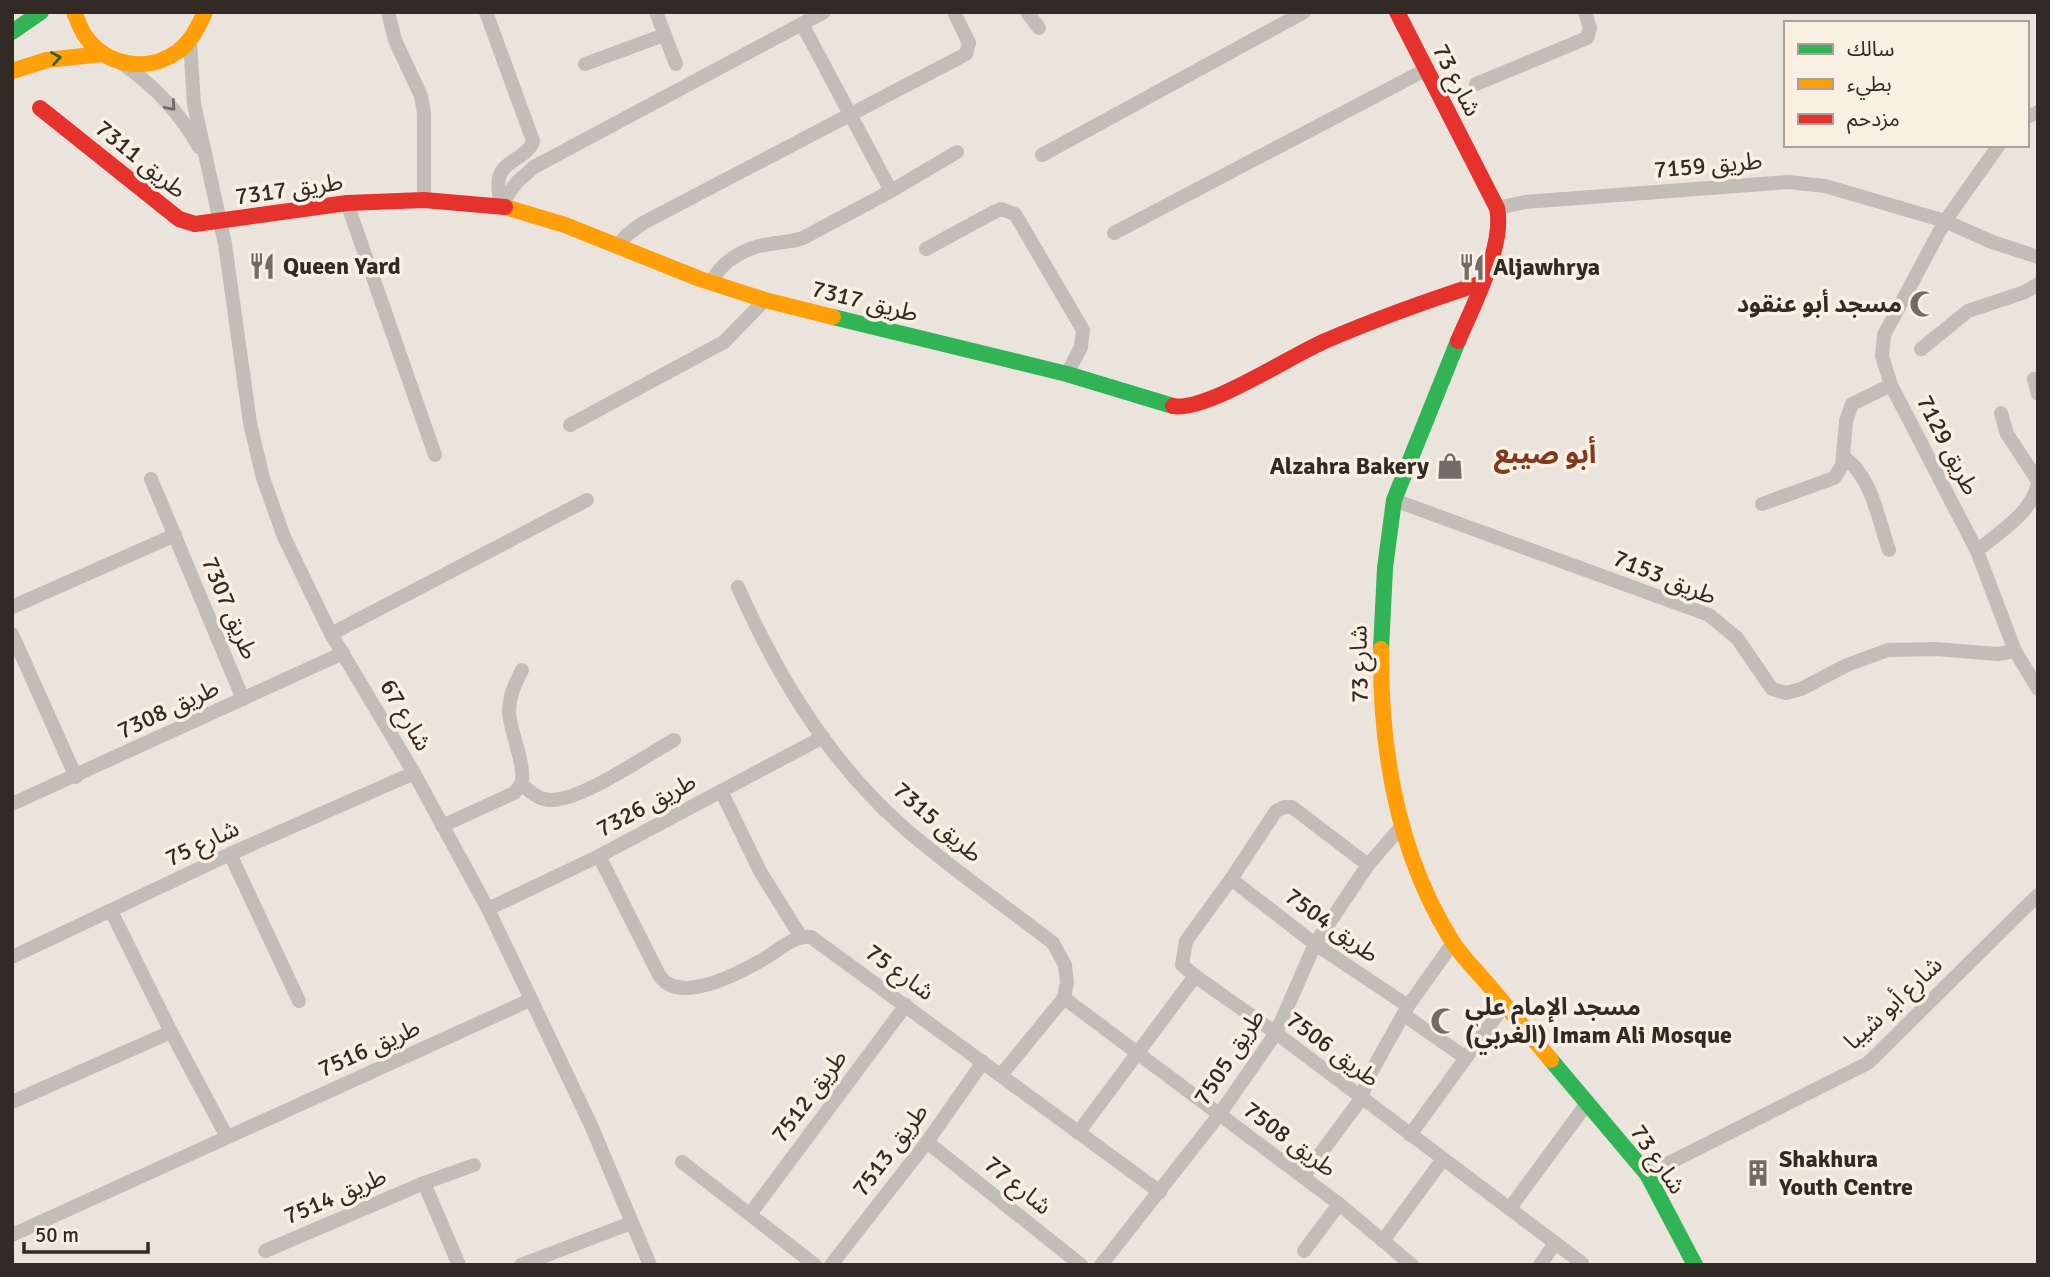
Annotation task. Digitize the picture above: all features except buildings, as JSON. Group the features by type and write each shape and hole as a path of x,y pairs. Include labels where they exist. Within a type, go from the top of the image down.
{"street":[{"path":"12,32 41,12"},
{"path":"74,12 78,26 88,42 102,54 121,64 140,66 159,63 176,55 190,42 200,27 205,12"},
{"path":"388,12 396,40 423,104 424,200"},
{"path":"486,12 533,141 530,149 502,171 499,180 500,206"},
{"path":"656,12 676,64"},
{"path":"500,206 517,182 534,167 824,12"},
{"path":"617,246 643,223 966,54 970,43 954,12"},
{"path":"1027,12 1039,28"},
{"path":"1042,155 1304,12"},
{"name":"شارع 73","path":"1397,12 1497,208 1500,222 1499,233 1482,283 1394,500 1381,614 1382,716 1391,783 1401,828 1440,922 1453,943 1647,1174 1695,1265"},
{"path":"1476,84 1587,38 1590,28 1585,12"},
{"path":"802,24 891,191"},
{"path":"585,64 664,34"},
{"name":"طريق 7311","path":"190,42 194,104 207,161"},
{"path":"12,71 47,60 102,54"},
{"name":"طريق 7311","path":"121,64 162,96 179,116 207,161"},
{"path":"1114,233 1426,69"},
{"name":"طريق 7311","path":"40,108 179,219 195,224 221,221"},
{"name":"طريق 7129","path":"1998,147 1945,221 1884,335 1882,356 1891,385 1977,551 2015,652 2032,668 2038,689"},
{"path":"711,282 720,267 745,252 760,246 803,238 957,152"},
{"name":"شارع 67","path":"207,161 221,221 250,423 263,478 296,565 331,634 414,773 488,909 590,1123 650,1265"},
{"name":"طريق 7159","path":"1497,208 1525,202 1788,182 1825,186 1945,221 1992,242 2038,257"},
{"name":"طريق 7317","path":"221,221 347,203 424,200 500,206 565,225 711,282 765,300 1067,374 1171,406 1195,406 1323,342 1427,300 1482,283"},
{"path":"347,203 435,455"},
{"path":"926,249 1001,209 1015,214 1083,330 1081,347 1067,374"},
{"path":"1921,349 1968,311 2025,292 2038,284"},
{"path":"570,425 723,342 765,300"},
{"path":"2034,380 2038,394"},
{"path":"1762,504 1834,478 1842,466 1846,421 1852,404 1891,385"},
{"path":"1977,551 2026,510 2034,499 2038,483 2007,434 2001,413"},
{"path":"1844,457 1853,463 1865,480 1889,550"},
{"name":"طريق 7307","path":"151,479 243,699"},
{"path":"331,634 587,500"},
{"name":"طريق 7153","path":"1394,500 1709,615 1737,638 1772,690 1786,693 1801,689 1846,665 1888,650 1936,649 1998,654 2015,652"},
{"name":"طريق 7307","path":"12,607 175,535"},
{"name":"طريق 7315","path":"738,587 773,661 823,737 860,783 901,825 1053,943 1065,965 1067,982 1064,998"},
{"path":"12,635 76,777"},
{"name":"طريق 7308","path":"12,804 343,653"},
{"path":"442,826 514,793 521,784 521,771 510,730 509,709 511,692 522,670"},
{"name":"طريق 7326","path":"488,909 600,856 823,737"},
{"path":"521,784 547,800 565,799 674,740"},
{"name":"شارع 75","path":"12,957 230,854 414,773"},
{"path":"600,856 662,980 676,988 700,985 761,961 801,937 761,873 721,791"},
{"path":"1078,1133 1195,976 1182,965 1186,941 1276,811 1292,807 1368,866"},
{"name":"طريق 7505","path":"1101,1265 1219,1115 1276,1033 1315,944 1368,866 1401,828"},
{"path":"230,854 299,1001"},
{"name":"طريق 7504","path":"1231,879 1466,1058"},
{"name":"شارع أبو شيبا","path":"1647,1174 1868,1063 2038,895"},
{"path":"111,911 227,1137"},
{"name":"شارع 75","path":"801,937 816,940 1160,1192"},
{"path":"1303,1177 1361,1099 1369,1076 1406,1010 1453,943"},
{"name":"طريق 7506","path":"1195,976 1276,1033 1582,1263"},
{"path":"1001,1075 1064,998 1138,1052"},
{"name":"طريق 7516","path":"12,1235 530,1000"},
{"path":"1410,1135 1504,1004"},
{"name":"طريق 7512","path":"750,1214 906,1005"},
{"path":"12,1102 171,1032"},
{"name":"طريق 7508","path":"1138,1052 1339,1204 1412,1265"},
{"name":"طريق 7513","path":"831,1265 927,1142 983,1062"},
{"path":"1510,1208 1588,1102"},
{"name":"شارع 77","path":"927,1142 1081,1265"},
{"path":"1384,1241 1443,1159"},
{"path":"682,1161 815,1265"},
{"name":"طريق 7514","path":"265,1251 474,1164"},
{"name":"طريق 7514","path":"424,1183 460,1265"},
{"path":"1304,1251 1339,1204"},
{"path":"520,1265 631,1223"},
{"path":"1540,1265 1555,1242"}],"traffic: fast":[{"path":"12,32 41,12"},
{"path":"833,317 1067,374 1173,406"},
{"path":"1381,649 1385,568 1394,500 1458,341"},
{"path":"1551,1060 1647,1174 1695,1265"}],"traffic: slow":[{"path":"74,12 84,34 105,55 116,60 141,64 165,59 182,48 194,34 205,12"},
{"path":"12,71 47,60 102,54"},
{"path":"505,207 565,225 700,279 765,300 833,317"},
{"path":"1381,649 1384,725 1389,763 1405,837 1418,873 1433,907 1456,947 1551,1060"}],"traffic: jam":[{"path":"1397,12 1497,208 1498,223 1492,257 1458,341"},
{"path":"40,108 179,219 195,224 347,203 424,200 505,207"},
{"path":"1173,406 1188,406 1206,400 1325,341 1482,283"}],"place":[{"name":"Queen Yard","path":"262,266"},
{"name":"Aljawhrya","path":"1472,267"},
{"name":"مسجد أبو عنقود","path":"1923,304"},
{"name":"Alzahra Bakery","path":"1450,466"},
{"name":"مسجد الإمام علي (الغربي) Imam Ali Mosque","path":"1444,1021"},
{"name":"Shakhura Youth Centre","path":"1758,1173"}],"district":[{"name":"أبو صيبع","path":"1545,454"}]}
